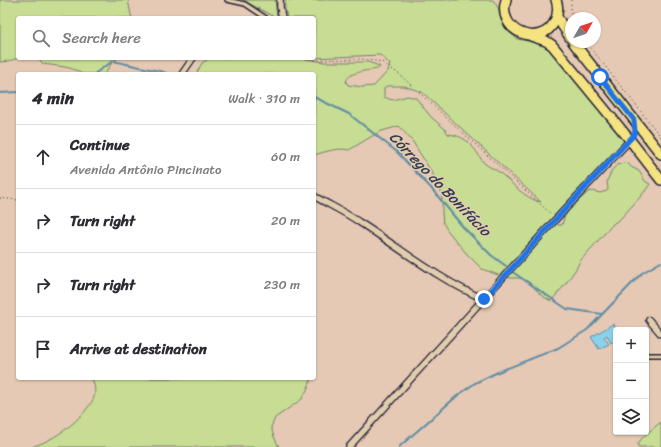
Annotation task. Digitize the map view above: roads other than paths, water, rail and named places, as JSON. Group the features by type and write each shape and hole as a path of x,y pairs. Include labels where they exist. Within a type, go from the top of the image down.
{"main road":[{"path":"500,0 507,20 511,26 517,31 552,44 661,180"},
{"path":"505,13 504,4 506,0"},
{"path":"532,36 540,34 553,24 557,17 558,10 556,0"},
{"path":"557,17 565,30"},
{"path":"578,48 661,154"},
{"path":"630,140 635,132 634,120"}],"street":[{"path":"280,0 282,16"},
{"path":"183,72 192,60"},
{"path":"349,447 556,219 630,140"},
{"path":"316,197 358,220 448,281 484,299"},
{"path":"649,320 661,334"}],"lane":[{"path":"227,0 245,4 263,16"},
{"path":"649,355 661,355"}],"water":[{"path":"613,324 616,327 613,327 613,341 611,343 607,335 604,337 609,344 599,349 591,337"}],"waterway":[{"name":"Córrego do Bonifácio","path":"97,72 113,61 164,72"},
{"name":"Córrego do Bonifácio","path":"0,93 16,92"},
{"name":"Córrego do Bonifácio","path":"316,98 349,114 397,152 431,188 463,227 491,255 506,266"},
{"path":"399,447 457,396 475,383 558,348 587,330 642,273 661,262"},
{"path":"514,273 567,309 602,314"}]}
